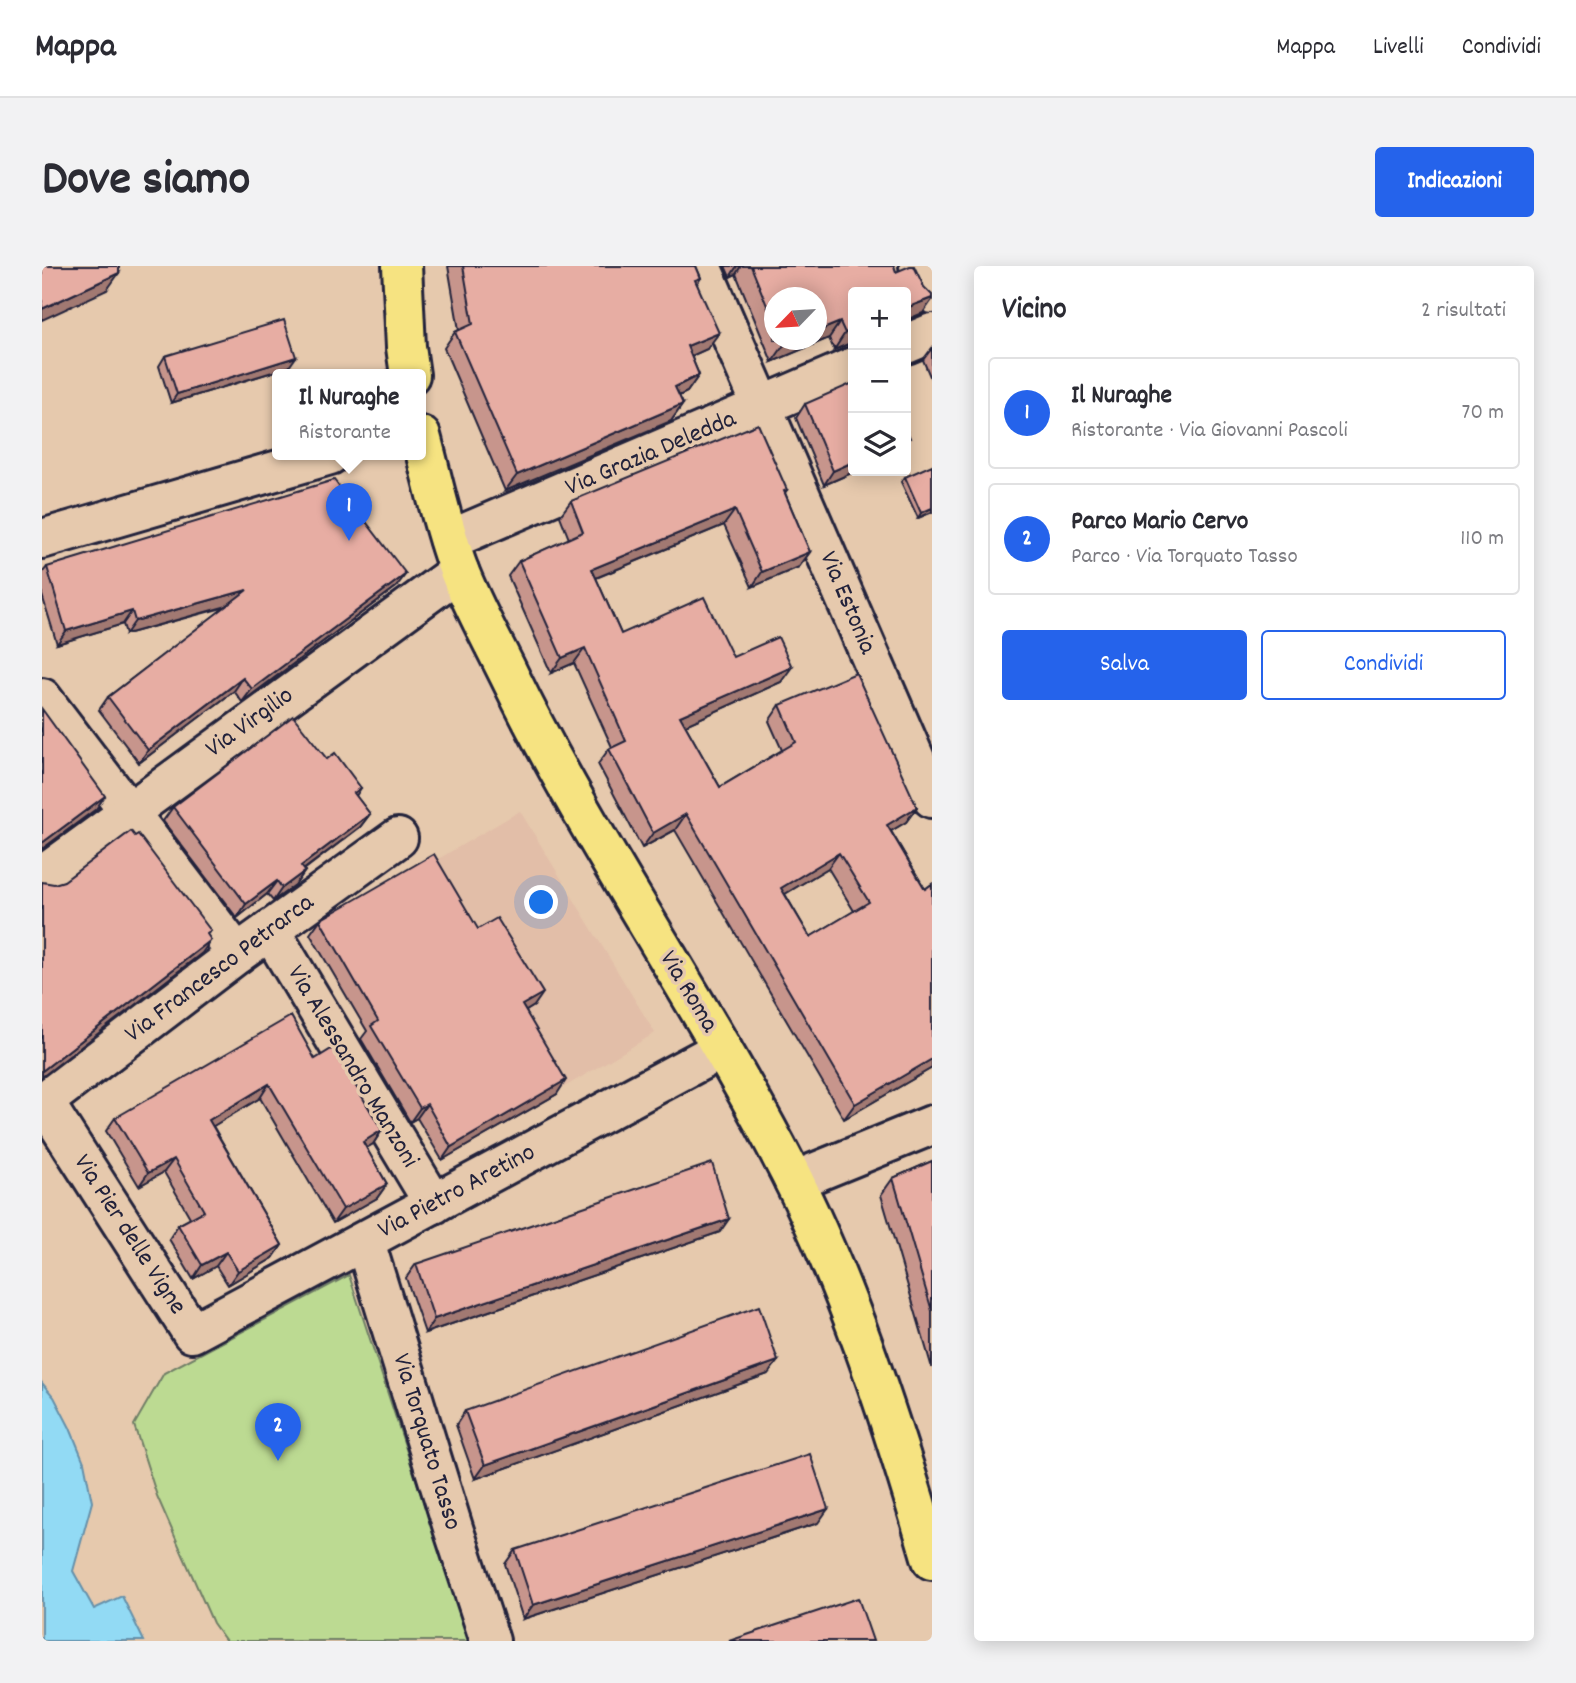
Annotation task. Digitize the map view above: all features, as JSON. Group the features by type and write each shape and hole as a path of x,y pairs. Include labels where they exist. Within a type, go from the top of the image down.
{"main road":[{"path":"402,266 409,369"},
{"name":"Via Roma","path":"426,454 454,556 537,732 722,1049 812,1219 861,1343 911,1487 932,1560"}],"street":[{"name":"Via Estonia","path":"701,266 932,798"},
{"path":"919,266 932,294"},
{"path":"911,342 932,332"},
{"name":"Via Grazia Deledda","path":"454,556 763,407 848,369"},
{"path":"42,539 313,460"},
{"name":"Via Virgilio","path":"42,876 128,813 454,556"},
{"path":"42,698 237,954"},
{"name":"Via Francesco Petrarca","path":"43,1103 237,954 398,838"},
{"name":"Via Alessandro Manzoni","path":"270,930 434,1204"},
{"name":"Via Pietro Aretino","path":"192,1334 722,1049"},
{"name":"Via Pier delle Vigne","path":"43,1103 192,1334"},
{"path":"794,1181 932,1125"},
{"name":"Via Torquato Tasso","path":"365,1242 490,1641"}],"shaded area":[{"path":"520,811 655,1033 442,1160 310,934"}],"green space":[{"path":"349,1275 469,1641 226,1641 213,1623 157,1496 134,1425 164,1373"}],"water":[{"path":"42,1383 54,1397 70,1428 84,1462 92,1502 73,1571 94,1609 122,1596 144,1641 42,1641"}],"building":[{"path":"42,266 119,266 119,273 42,309"},
{"path":"463,266 696,266 701,278 695,280 719,333 687,346 699,375 675,387 683,404 517,475 455,332 473,324"},
{"path":"751,266 894,266 896,272 914,266 924,287 932,295 932,298 911,306 911,287 848,287 848,332 845,333 840,322 827,327 827,287 764,287 764,298"},
{"path":"284,320 296,357 177,394 165,356"},
{"path":"848,385 848,464 833,471 805,404"},
{"path":"758,424 810,552 762,572 735,510 592,569 621,634 704,597 733,657 778,637 792,667 680,716 720,787 796,742 780,705 856,673 917,807 887,825 925,889 932,884 932,1059 855,1104 686,814 653,833 609,749 626,741 585,648 562,658 519,561 583,532 571,501","holes":["839,853 869,902 810,937 781,888"]},
{"path":"932,465 932,508 921,513 905,477"},
{"path":"334,480 406,574 252,689 243,678 148,750 108,697 247,590 135,621 132,611 66,631 47,567"},
{"path":"42,709 105,796 42,843"},
{"path":"293,716 327,759 335,753 361,788 354,793 370,814 301,866 305,871 282,888 277,881 246,904 173,807"},
{"path":"131,831 135,836 138,834 211,931 207,934 211,940 42,1071 42,882 54,884 64,881"},
{"path":"434,854 478,929 497,918 543,993 522,1005 566,1080 451,1147 427,1104 420,1108 371,1026 378,1021 320,920"},
{"path":"291,1016 315,1059 333,1048 382,1130 363,1142 387,1184 343,1209 269,1084 209,1120 282,1245 238,1271 226,1252 202,1265 178,1225 204,1211 174,1159 148,1173 115,1118"},
{"path":"932,1161 932,1311 893,1178"},
{"path":"712,1163 729,1219 434,1319 416,1264"},
{"path":"759,1306 778,1361 485,1465 465,1411"},
{"path":"810,1454 828,1509 533,1605 515,1550"},
{"path":"858,1598 873,1641 729,1641"}],"place":[{"name":"Il Nuraghe","path":"349,541"},
{"name":"Parco Mario Cervo","path":"278,1461"}]}
